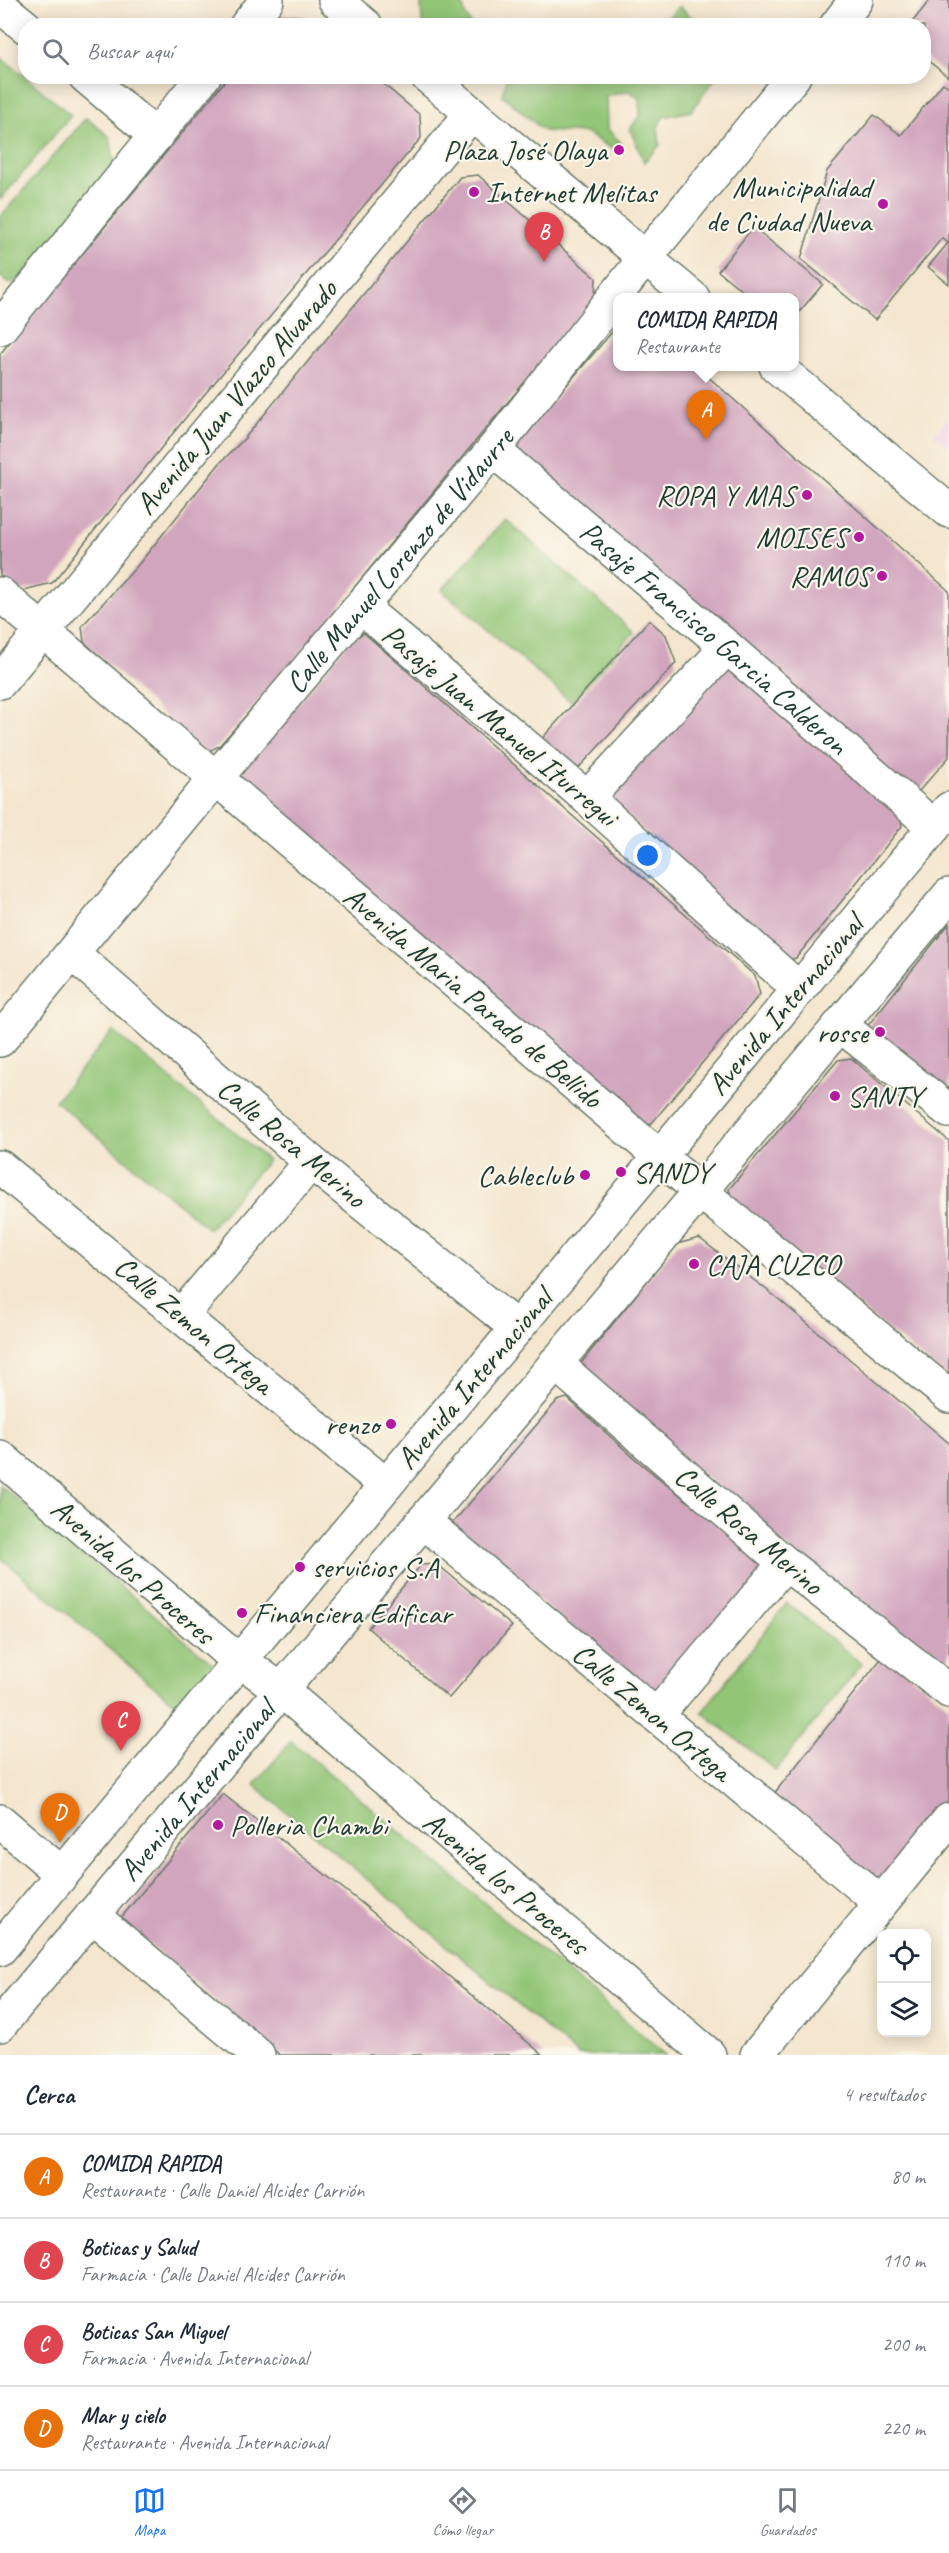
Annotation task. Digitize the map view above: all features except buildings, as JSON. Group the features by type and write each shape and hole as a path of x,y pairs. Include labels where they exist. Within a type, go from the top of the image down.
{"street":[{"path":"252,18 267,0"},
{"path":"335,0 356,18"},
{"path":"842,18 856,0"},
{"path":"0,6 18,21"},
{"path":"94,84 156,136"},
{"path":"6,307 156,136 198,84"},
{"path":"437,84 688,293"},
{"name":"Calle Manuel Lorenzo de Vidaurre","path":"617,293 787,84"},
{"name":"Avenida Juan Vlazco Alvarado","path":"0,682 471,113"},
{"name":"Calle Manuel Lorenzo de Vidaurre","path":"0,1040 215,779 493,450 613,298"},
{"path":"782,371 949,511"},
{"name":"Pasaje Francisco Garcia Calderon","path":"493,450 728,647 942,818"},
{"name":"Avenida Maria Parado de Bellido","path":"0,594 700,1191 949,1396"},
{"name":"Pasaje Juan Manuel Iturregui","path":"361,607 587,798 799,989"},
{"path":"587,798 728,647"},
{"name":"Avenida Internacional","path":"0,1949 942,818"},
{"name":"Avenida Internacional","path":"0,2025 949,895"},
{"name":"Calle Rosa Merino","path":"72,953 311,1162 517,1328"},
{"path":"840,1025 949,1112"},
{"path":"182,1315 311,1162"},
{"name":"Calle Zemon Ortega","path":"0,1167 386,1485"},
{"name":"Calle Rosa Merino","path":"555,1363 785,1563 949,1690"},
{"name":"Avenida los Proceres","path":"0,1457 239,1661 281,1690 709,2055"},
{"name":"Calle Zemon Ortega","path":"423,1521 881,1903"},
{"path":"657,1715 785,1563"},
{"path":"757,2055 949,1820"},
{"path":"0,1821 62,1874"},
{"path":"92,1915 258,2055"}],"shaded area":[{"path":"949,417 949,447 934,435"}],"green space":[{"path":"421,0 462,0 467,18 422,18"},
{"path":"679,6 692,18 668,18"},
{"path":"0,56 18,71 18,84 34,84 71,115 0,200"},
{"path":"505,84 711,84 691,111 663,117 658,127 660,145 644,162 630,129 640,115 639,99 630,91 606,96 607,129 621,143 612,149 586,133 544,131 502,95"},
{"path":"86,118 110,137 116,172 20,278 9,284 0,276 0,217"},
{"path":"505,519 634,632 571,702 442,590"},
{"path":"113,1031 268,1160 209,1229 55,1101"},
{"path":"0,1485 218,1668 183,1711 0,1557"},
{"path":"787,1603 862,1664 776,1770 702,1712"},
{"path":"291,1741 666,2055 578,2055 254,1785"}],"place":[{"name":"Plaza José Olaya","path":"619,150"},
{"name":"Internet Melitas","path":"474,192"},
{"name":"Municipalidad de Ciudad Nueva","path":"883,204"},
{"name":"Boticas y Salud","path":"544,262"},
{"name":"COMIDA RAPIDA","path":"706,440"},
{"name":"ROPA Y MAS","path":"807,495"},
{"name":"MOISES","path":"859,537"},
{"name":"RAMOS","path":"882,576"},
{"name":"rosse","path":"880,1032"},
{"name":"SANTY","path":"835,1096"},
{"name":"SANDY","path":"621,1172"},
{"name":"Cableclub","path":"585,1175"},
{"name":"CAJA CUZCO","path":"694,1264"},
{"name":"renzo","path":"391,1424"},
{"name":"servicios S.A","path":"300,1567"},
{"name":"Financiera Edificar","path":"242,1613"},
{"name":"Boticas San Miguel","path":"121,1751"},
{"name":"Polleria Chambi","path":"218,1825"},
{"name":"Mar y cielo","path":"60,1843"}]}
